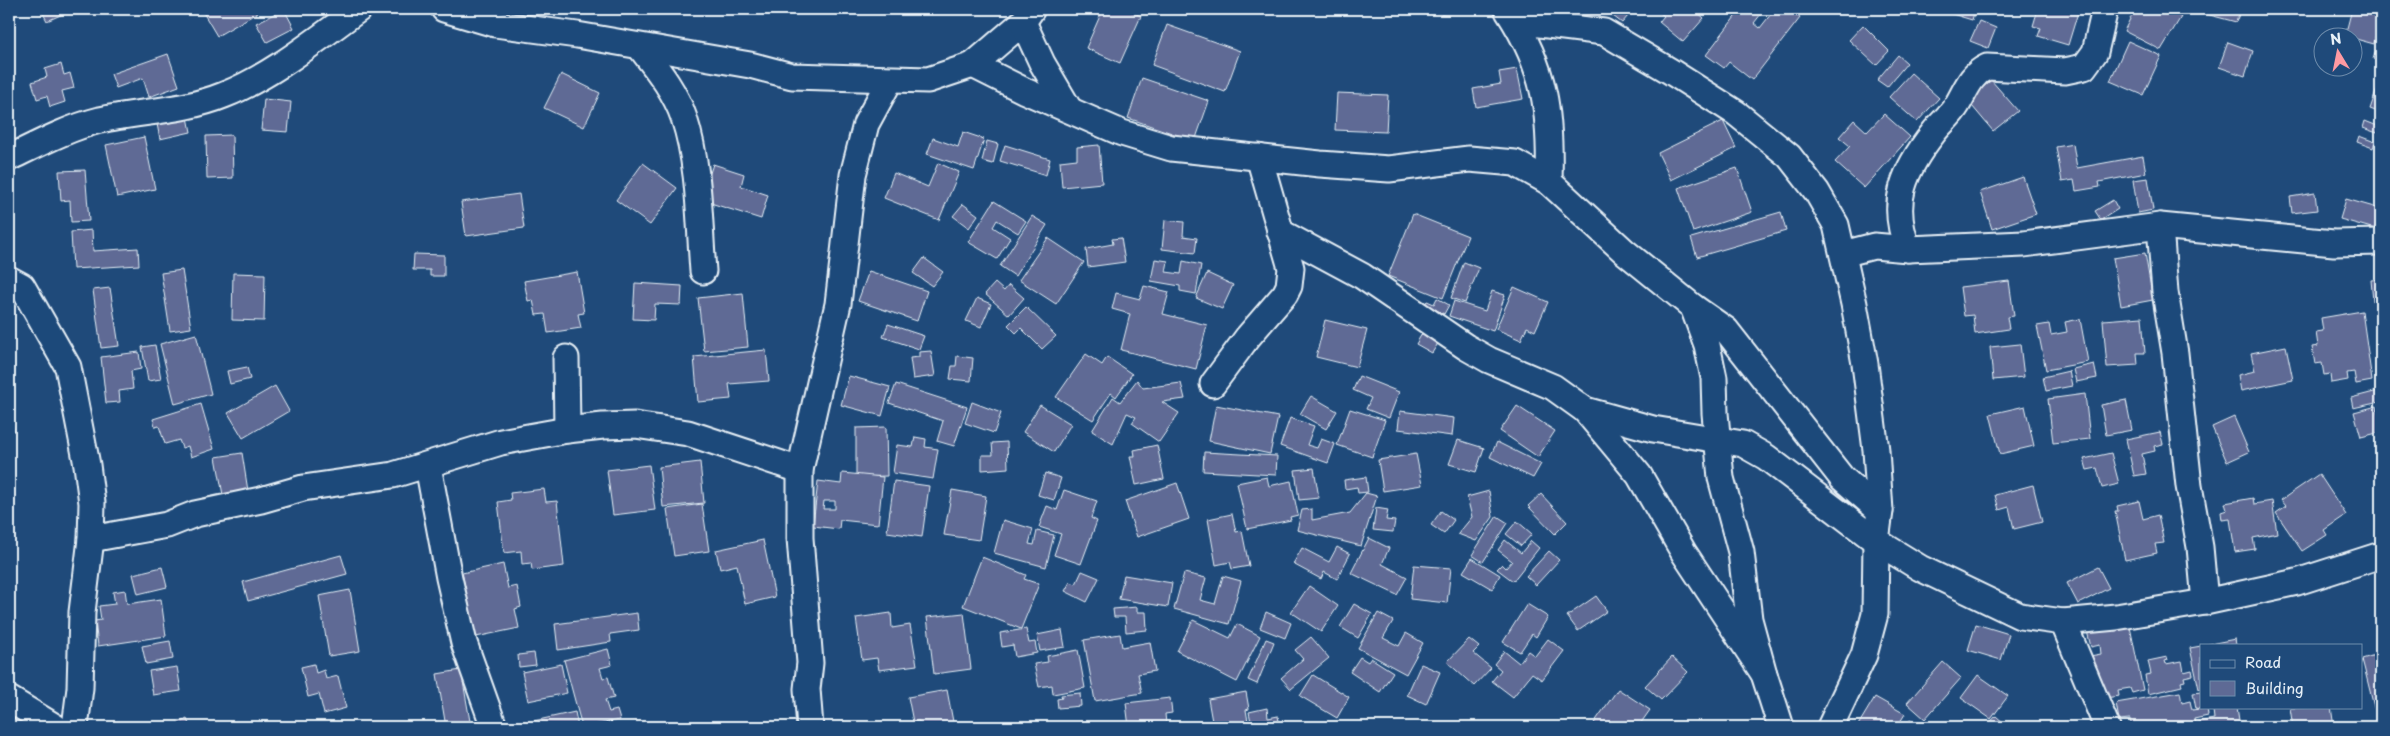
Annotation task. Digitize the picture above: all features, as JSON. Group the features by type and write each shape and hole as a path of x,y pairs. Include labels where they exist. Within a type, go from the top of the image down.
{"street":[{"path":"9,158 77,127 100,120 198,103 224,95 283,64 358,9"},
{"path":"444,9 495,24 750,65 792,76 890,80 928,80 973,65 1028,15 1042,63 1069,109"},
{"path":"1908,249 1898,216 1902,188 1913,161 1956,106 1967,85 1978,71 1987,66 2065,71 2084,67 2095,52 2105,9"},
{"path":"1511,15 1537,63 1545,99 1550,138 1549,182"},
{"path":"1511,15 1604,32 1736,113 1789,156 1816,192 1836,225 1865,364 1876,450 1880,511 1876,541 1875,614 1864,655 1830,727"},
{"path":"640,47 669,86 684,118 694,165 703,272"},
{"path":"973,65 1025,91 1122,133 1171,148 1320,164 1389,169 1469,159 1515,163 1549,182 1624,251 1692,307 1726,330 1842,478 1880,511"},
{"path":"810,727 807,690 810,663 800,538 800,470 838,304 853,175 866,124 890,80"},
{"path":"1213,384 1247,338 1277,304 1289,286 1291,268 1259,157"},
{"path":"2160,226 2165,292 2175,353 2189,486 2200,547 2205,602"},
{"path":"1843,254 1874,246 1908,249 2024,244 2160,226 2334,243 2381,242"},
{"path":"1280,232 1362,276 1466,347 1489,360 1553,387 1585,410 1639,475 1684,553 1764,674"},
{"path":"9,279 22,286 68,367 87,465 92,503 91,539 82,612 80,688 75,727"},
{"path":"1692,307 1707,345 1714,378 1716,439 1721,478 1741,552 1749,620 1781,727"},
{"path":"566,358 567,430"},
{"path":"1585,410 1652,429 1743,444 1766,457 1876,541 1920,568 2020,616 2063,622 2116,617 2205,602 2297,582 2381,555"},
{"path":"91,539 167,525 195,514 261,500 303,488 394,475 501,442 567,430 635,425 688,433 800,470"},
{"path":"428,466 449,578 464,643 494,727"},
{"path":"2063,622 2107,727"},
{"path":"9,699 55,727"}],"building":[{"path":"49,9 72,10 47,21 42,11"},
{"path":"201,9 264,9 217,36"},
{"path":"284,9 294,28 267,42 256,23"},
{"path":"1103,9 1125,9 1141,16 1120,63 1086,48"},
{"path":"1440,9 1466,9 1467,11 1441,14"},
{"path":"1604,9 1634,9 1622,23"},
{"path":"1655,9 1694,9 1704,18 1683,42 1659,22 1664,16"},
{"path":"1741,9 1765,9 1754,23 1760,28 1775,9 1788,9 1800,18 1752,80 1729,62 1724,68 1706,55"},
{"path":"1950,9 1975,9 1972,20 1949,13"},
{"path":"2038,9 2079,9 2068,45 2038,36 2041,28 2033,26"},
{"path":"2126,9 2177,9 2175,14 2181,17 2161,50 2124,31 2133,13"},
{"path":"2208,9 2241,9 2236,22 2206,14"},
{"path":"2352,9 2381,9 2374,44 2362,41 2362,28 2347,28"},
{"path":"1979,21 1996,28 1988,48 1970,41"},
{"path":"1167,25 1240,51 1225,92 1152,65"},
{"path":"1863,25 1889,51 1876,65 1849,40"},
{"path":"2128,41 2161,56 2143,95 2110,81"},
{"path":"2228,42 2253,51 2245,76 2219,67"},
{"path":"2377,48 2381,49 2381,62 2373,59"},
{"path":"168,54 179,86 149,97 143,78 116,88 111,74"},
{"path":"1898,55 1907,63 1887,87 1877,80"},
{"path":"61,64 64,75 70,73 74,88 62,91 65,102 50,107 47,96 37,99 32,82 47,77 45,69"},
{"path":"1517,69 1523,99 1476,107 1473,89 1501,84 1499,72"},
{"path":"1911,73 1939,98 1917,122 1889,97"},
{"path":"561,74 600,93 584,127 544,108"},
{"path":"1142,78 1209,101 1195,141 1128,118"},
{"path":"2381,78 2381,113 2370,109"},
{"path":"1991,80 2018,111 1993,131 1967,100"},
{"path":"1337,93 1388,95 1386,132 1335,130"},
{"path":"264,99 291,102 288,132 261,130"},
{"path":"1884,114 1910,137 1864,188 1835,162 1850,146 1839,137 1854,120 1867,132"},
{"path":"188,117 191,132 160,139 157,124"},
{"path":"1723,121 1736,148 1671,180 1658,153"},
{"path":"2365,121 2380,127 2377,133 2363,128"},
{"path":"963,132 984,139 974,170 927,154 933,138 958,147"},
{"path":"232,135 233,178 207,179 206,136"},
{"path":"2359,136 2375,142 2373,148 2357,142"},
{"path":"144,137 155,189 117,197 106,145"},
{"path":"987,141 998,144 993,164 982,161"},
{"path":"2073,144 2077,168 2143,156 2146,173 2099,182 2100,187 2076,191 2074,180 2062,182 2056,147"},
{"path":"1005,145 1050,159 1046,175 1000,161"},
{"path":"1099,145 1102,183 1062,187 1060,161 1077,159 1077,147"},
{"path":"643,163 677,188 650,225 616,200"},
{"path":"938,163 959,172 939,220 884,198 894,173 928,187"},
{"path":"713,164 744,174 741,186 768,195 761,219 701,200"},
{"path":"1737,168 1752,212 1693,232 1678,188"},
{"path":"85,170 89,221 71,222 70,200 61,201 59,171"},
{"path":"2023,177 2036,214 1992,229 1980,192"},
{"path":"2148,178 2153,210 2138,213 2133,180"},
{"path":"2315,193 2317,210 2292,213 2290,197"},
{"path":"519,194 524,228 466,236 461,202"},
{"path":"2346,199 2381,209 2375,229 2340,219"},
{"path":"2113,200 2118,209 2101,220 2095,211"},
{"path":"994,201 1026,221 1018,233 997,220 993,227 1010,238 997,259 968,242"},
{"path":"963,204 978,215 969,228 953,216"},
{"path":"1781,212 1786,231 1697,257 1691,238"},
{"path":"1413,214 1468,236 1443,298 1388,276"},
{"path":"1032,216 1047,225 1015,276 1000,266"},
{"path":"1165,220 1184,222 1183,236 1197,238 1195,253 1162,249"},
{"path":"92,230 93,251 138,248 139,265 73,269 71,232"},
{"path":"1048,238 1084,262 1056,304 1019,280"},
{"path":"1121,238 1125,262 1088,267 1086,249 1113,244 1112,239"},
{"path":"2145,253 2153,300 2121,306 2113,258"},
{"path":"414,254 444,255 444,276 430,276 430,270 413,270"},
{"path":"924,258 943,272 932,286 913,273"},
{"path":"1155,259 1168,261 1166,272 1181,274 1183,261 1201,265 1196,294 1180,291 1180,286 1151,281"},
{"path":"1464,262 1479,268 1465,303 1451,298"},
{"path":"182,270 191,328 170,331 161,273"},
{"path":"869,271 927,291 917,321 858,301"},
{"path":"577,272 584,313 578,314 581,328 548,333 545,314 536,315 533,300 528,301 524,281"},
{"path":"233,273 265,274 264,321 232,320"},
{"path":"1207,273 1233,285 1222,309 1196,298"},
{"path":"2381,279 2381,300 2373,301 2371,280"},
{"path":"2009,281 2014,316 2007,317 2009,329 1975,334 1973,315 1964,316 1960,287"},
{"path":"635,283 682,286 681,305 655,304 654,320 633,319"},
{"path":"995,283 1004,291 1009,285 1024,298 1009,315 985,294"},
{"path":"1144,286 1169,292 1163,314 1207,325 1196,369 1121,350 1130,314 1112,309 1116,293 1140,299"},
{"path":"1514,287 1548,302 1535,331 1527,327 1521,340 1496,329"},
{"path":"110,288 119,346 101,348 93,290"},
{"path":"1492,291 1505,295 1493,331 1449,316 1454,301 1485,311"},
{"path":"743,293 748,347 704,351 698,298"},
{"path":"977,298 991,304 981,327 966,321"},
{"path":"1437,298 1449,305 1444,314 1425,304 1427,301 1434,304"},
{"path":"1026,307 1056,336 1042,349 1021,328 1016,333 1008,325"},
{"path":"2378,307 2381,307 2381,333"},
{"path":"2362,311 2372,381 2356,384 2354,372 2347,373 2348,380 2331,383 2330,374 2324,375 2322,363 2315,364 2312,347 2318,346 2316,332 2323,331 2321,318"},
{"path":"2142,317 2145,353 2137,353 2138,365 2107,367 2103,320"},
{"path":"2080,319 2088,362 2046,370 2037,326 2049,324 2051,335 2067,332 2065,322"},
{"path":"1325,320 1367,330 1357,367 1316,357"},
{"path":"888,324 924,336 919,349 883,337"},
{"path":"1423,332 1439,342 1432,353 1416,344"},
{"path":"196,334 211,394 175,404 160,344"},
{"path":"2020,344 2024,377 1993,380 1990,347"},
{"path":"155,345 161,379 148,381 142,347"},
{"path":"2286,346 2293,380 2241,391 2238,375 2255,371 2251,353"},
{"path":"766,350 769,381 729,384 731,399 698,402 694,357"},
{"path":"931,351 935,376 913,379 910,358 919,357 919,352"},
{"path":"139,352 141,369 131,371 133,389 119,391 120,402 106,403 101,357"},
{"path":"1086,354 1102,365 1107,357 1132,374 1116,397 1111,393 1093,420 1056,397"},
{"path":"957,356 973,358 971,381 950,379 952,366 956,366"},
{"path":"2094,364 2097,378 2076,382 2073,369"},
{"path":"247,367 250,379 230,384 227,371"},
{"path":"2069,371 2072,386 2046,391 2043,377"},
{"path":"849,376 890,387 882,416 841,405"},
{"path":"1359,376 1399,392 1389,418 1366,409 1371,398 1353,390"},
{"path":"1137,380 1143,388 1181,383 1185,399 1162,402 1179,413 1159,442 1132,423 1136,417 1127,413 1113,444 1092,431 1113,397 1120,402"},
{"path":"896,384 967,407 954,446 937,441 943,421 889,403"},
{"path":"275,386 289,411 243,438 228,413"},
{"path":"2378,391 2380,402 2353,408 2351,398"},
{"path":"2085,394 2090,439 2053,443 2048,399"},
{"path":"1311,396 1337,411 1326,429 1300,414"},
{"path":"2126,400 2132,430 2106,435 2101,405"},
{"path":"972,402 1001,413 994,433 965,423"},
{"path":"201,404 214,449 191,457 188,446 182,448 179,440 165,444 159,426 155,427 153,419"},
{"path":"1040,405 1071,424 1054,452 1023,432"},
{"path":"1216,405 1278,417 1270,454 1209,441"},
{"path":"1517,406 1555,431 1538,457 1500,431"},
{"path":"2025,406 2034,446 2000,454 1990,414"},
{"path":"2377,406 2381,432 2361,437 2354,412"},
{"path":"9,408 14,431 9,432"},
{"path":"1350,409 1385,420 1372,457 1337,445"},
{"path":"1400,411 1454,418 1452,436 1398,429"},
{"path":"2234,417 2249,452 2227,462 2212,427"},
{"path":"1290,418 1314,426 1307,445 1317,448 1321,439 1335,444 1328,463 1280,446"},
{"path":"886,427 887,476 856,477 856,428"},
{"path":"2160,432 2163,444 2154,446 2155,451 2142,454 2146,474 2134,476 2126,439"},
{"path":"915,437 926,439 925,447 938,449 933,479 893,473 897,445 913,447"},
{"path":"1458,440 1484,448 1476,472 1449,464"},
{"path":"1007,442 1008,468 982,470 982,455 993,455 992,443"},
{"path":"1497,442 1541,464 1533,478 1490,457"},
{"path":"1157,445 1164,479 1136,485 1130,456 1135,456 1134,450"},
{"path":"1204,452 1277,456 1276,475 1203,471"},
{"path":"242,453 248,491 223,495 216,457"},
{"path":"2111,453 2119,484 2102,488 2097,468 2087,470 2084,459"},
{"path":"1416,454 1422,485 1383,491 1378,460"},
{"path":"700,462 704,503 663,507 659,467"},
{"path":"649,465 655,510 613,515 607,470"},
{"path":"1314,468 1319,498 1299,500 1295,470"},
{"path":"842,473 883,477 878,524 840,520 839,529 813,526 818,481 841,484","holes":["824,501 835,501 835,509 823,509"]},
{"path":"1045,473 1061,478 1054,500 1038,495"},
{"path":"2319,474 2346,515 2324,530 2327,535 2302,551 2276,513 2286,506 2281,500"},
{"path":"1267,477 1269,486 1291,481 1298,515 1290,517 1291,520 1247,529 1237,483"},
{"path":"1366,477 1368,492 1358,493 1357,487 1345,489 1344,480"},
{"path":"894,481 929,486 922,537 887,532"},
{"path":"1177,483 1189,519 1137,537 1125,501"},
{"path":"2033,485 2042,522 2014,529 2009,507 1999,510 1995,495"},
{"path":"544,489 546,502 557,501 564,566 532,570 531,563 522,564 521,551 504,553 498,502 511,500 510,493"},
{"path":"952,490 986,496 979,540 944,535"},
{"path":"1064,490 1097,501 1091,518 1097,521 1081,564 1054,555 1061,534 1039,527 1047,506 1057,510"},
{"path":"1489,491 1493,517 1476,541 1458,534 1472,517 1467,497"},
{"path":"1366,493 1377,496 1361,546 1297,530 1302,510 1312,509 1312,520 1350,513"},
{"path":"1541,494 1567,522 1555,534 1528,506"},
{"path":"2253,498 2254,504 2272,501 2277,533 2253,538 2255,549 2235,552 2230,519 2222,520 2221,512 2227,510 2225,503"},
{"path":"2139,501 2143,519 2158,515 2164,543 2155,544 2157,553 2125,560 2115,511 2118,511 2117,506"},
{"path":"702,504 709,551 674,556 667,509"},
{"path":"1376,508 1388,510 1386,520 1395,521 1393,532 1373,530"},
{"path":"1441,511 1454,520 1444,534 1431,525"},
{"path":"1232,514 1236,532 1242,531 1249,566 1232,569 1230,562 1216,565 1208,519"},
{"path":"1497,516 1508,523 1483,562 1472,555"},
{"path":"1003,520 1033,529 1029,544 1034,545 1037,531 1054,535 1046,567 994,553"},
{"path":"1517,521 1532,534 1521,546 1506,534"},
{"path":"1369,538 1389,548 1382,564 1407,577 1397,595 1351,573"},
{"path":"763,540 775,597 745,604 737,565 720,569 716,550"},
{"path":"1505,540 1521,553 1531,541 1539,548 1513,581 1497,569 1502,564 1506,568 1512,561 1498,550"},
{"path":"1337,547 1350,554 1337,579 1324,572 1321,579 1293,564 1302,548 1329,562"},
{"path":"1549,551 1559,560 1536,585 1526,576"},
{"path":"341,555 347,574 248,601 243,582"},
{"path":"982,557 1026,575 1024,579 1039,584 1021,629 963,606"},
{"path":"1472,558 1500,575 1492,589 1463,572"},
{"path":"503,564 508,588 517,586 521,607 515,609 519,628 476,637 462,573"},
{"path":"1414,565 1451,568 1447,603 1410,599"},
{"path":"162,567 167,587 138,594 133,574"},
{"path":"2098,567 2109,588 2078,604 2067,583"},
{"path":"1082,571 1099,578 1087,602 1065,591 1070,582 1076,584"},
{"path":"1184,573 1206,578 1200,600 1215,604 1223,576 1241,581 1229,624 1174,609"},
{"path":"1124,575 1172,583 1168,607 1119,599"},
{"path":"1309,586 1338,606 1321,632 1291,612"},
{"path":"125,590 127,604 161,599 166,636 98,646 95,621 101,620 99,606 115,604 113,592"},
{"path":"350,590 360,651 329,656 319,596"},
{"path":"1596,596 1607,611 1578,631 1567,616"},
{"path":"1354,604 1372,614 1358,638 1340,627"},
{"path":"1527,604 1548,617 1536,637 1532,634 1520,652 1503,642"},
{"path":"1137,607 1137,612 1146,612 1147,630 1126,632 1125,617 1114,617 1113,609"},
{"path":"1266,612 1291,623 1285,638 1260,628"},
{"path":"637,613 639,630 610,634 611,642 558,650 555,624"},
{"path":"891,613 892,628 910,625 917,665 879,670 877,658 862,660 856,618"},
{"path":"964,613 971,669 934,674 927,617"},
{"path":"1378,613 1393,621 1383,638 1399,646 1406,633 1423,643 1406,674 1358,648"},
{"path":"1193,620 1230,638 1237,624 1260,636 1237,682 1177,651"},
{"path":"2129,622 2143,690 2132,693 2130,688 2118,690 2119,696 2105,698 2090,656 2101,654 2100,645 2091,647 2087,631"},
{"path":"1976,624 2009,634 2001,660 1968,650"},
{"path":"1026,629 1029,643 1035,642 1037,653 1015,657 1013,645 1002,647 1000,633"},
{"path":"1062,630 1065,647 1040,651 1037,635"},
{"path":"1120,634 1122,647 1150,642 1155,671 1138,674 1142,693 1095,701 1084,640"},
{"path":"1311,637 1329,658 1291,689 1281,678 1303,659 1295,650"},
{"path":"1266,639 1274,642 1257,684 1248,680"},
{"path":"1469,639 1479,647 1473,653 1491,668 1474,686 1447,662"},
{"path":"1548,639 1564,651 1542,680 1532,673 1513,697 1492,681 1501,670 1494,664 1504,651 1519,663 1528,651 1535,656"},
{"path":"2235,639 2236,644 2210,644"},
{"path":"170,641 173,659 146,664 142,646"},
{"path":"2200,646 2199,689 2190,648"},
{"path":"608,649 612,665 600,668 603,678 608,677 614,698 605,700 609,712 617,710 620,720 582,727 564,660"},
{"path":"1078,650 1085,688 1053,694 1052,685 1039,687 1034,664 1048,662 1047,656"},
{"path":"534,653 536,665 519,667 518,655"},
{"path":"2381,653 2381,718 2377,719 2362,659"},
{"path":"1360,657 1368,662 1371,658 1393,672 1380,692 1350,672"},
{"path":"1672,657 1688,672 1661,700 1645,686"},
{"path":"2167,657 2166,664 2182,661 2184,672 2192,670 2193,675 2184,677 2185,681 2181,682 2182,686 2148,694 2145,675 2151,674 2148,661"},
{"path":"1943,662 1961,678 1925,719 1907,703"},
{"path":"314,664 316,673 324,670 326,679 338,676 346,708 324,714 319,694 308,697 301,667"},
{"path":"561,664 567,693 528,701 522,672"},
{"path":"1421,664 1440,672 1426,704 1407,695"},
{"path":"177,667 181,691 153,695 149,671"},
{"path":"461,670 471,727 446,727 437,674"},
{"path":"1313,675 1349,697 1337,718 1300,696"},
{"path":"1978,675 2008,696 1991,719 1961,698"},
{"path":"1618,689 1650,710 1638,727 1634,727 1624,721 1620,727 1600,727 1594,723"},
{"path":"947,690 954,727 920,727 919,721 913,722 908,697"},
{"path":"1246,692 1249,709 1246,710 1249,727 1213,727 1208,699"},
{"path":"2180,692 2182,703 2190,701 2192,710 2207,708 2208,716 2194,719 2196,727 2132,727 2130,719 2119,720 2116,703"},
{"path":"2200,692 2200,708 2196,709 2193,693"},
{"path":"1080,693 1081,706 1058,708 1057,699 1062,698 1061,695"},
{"path":"1875,697 1905,714 1897,727 1885,724 1883,727 1857,727"},
{"path":"1170,698 1172,713 1165,714 1166,724 1171,724 1171,727 1129,727 1126,703"},
{"path":"1267,708 1268,718 1278,716 1280,727 1252,727 1249,712"},
{"path":"2237,708 2240,727 2187,727 2186,724 2214,719 2213,710"},
{"path":"2290,708 2331,708 2334,727 2293,727"},
{"path":"575,712 578,727 520,727 520,724"},
{"path":"1996,716 2006,725 2003,727 1986,727"},
{"path":"187,719 190,727 170,727"},
{"path":"1910,720 1920,727 1904,727"}]}
